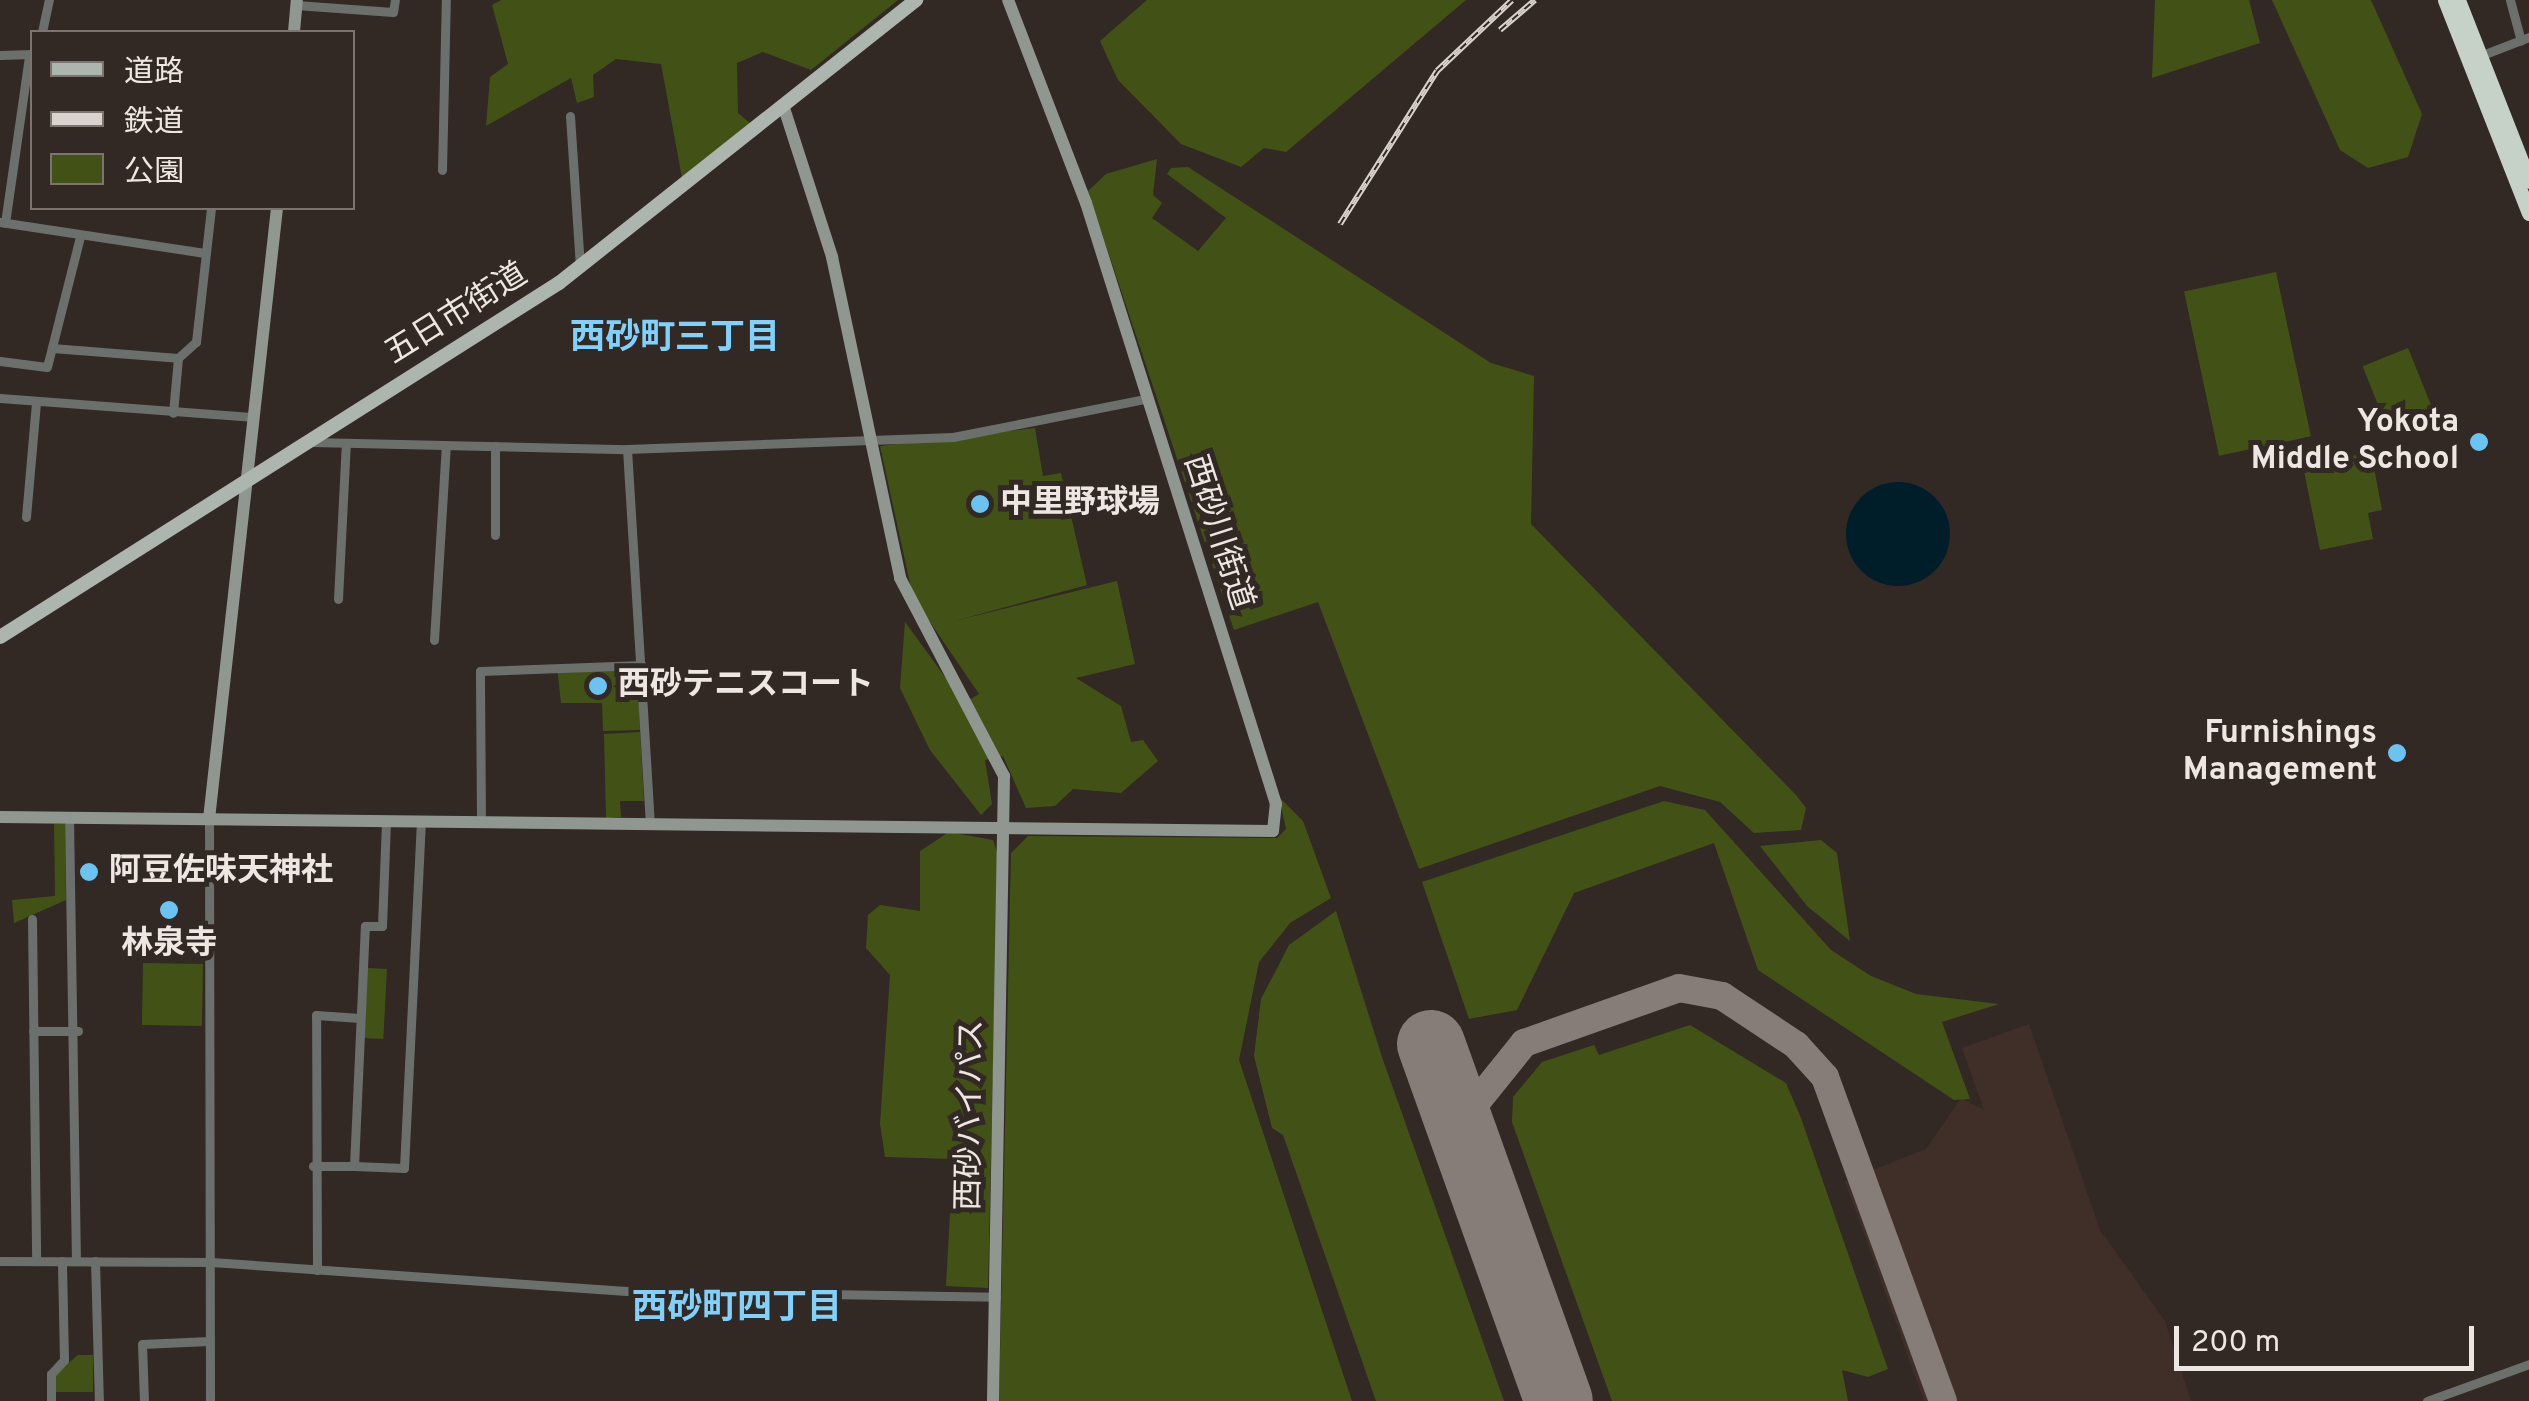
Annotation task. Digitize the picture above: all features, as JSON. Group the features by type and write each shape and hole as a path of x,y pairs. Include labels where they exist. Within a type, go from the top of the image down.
{"highway":[{"path":"2445,0 2526,187"},
{"path":"2458,0 2474,58 2526,187 2529,214"}],"main road":[{"name":"五日市街道","path":"0,637 580,268 916,0"}],"street":[{"path":"42,30 48,0"},
{"path":"294,30 297,2 393,12 395,0"},
{"path":"442,170 446,0"},
{"name":"西砂川街道","path":"1006,829 1256,834 1278,824 1086,203 1008,0"},
{"path":"2474,58 2525,39 2510,0"},
{"path":"0,55 30,55"},
{"path":"30,61 2,222 80,237 206,253"},
{"name":"西砂バイパス","path":"784,108 832,257 900,578 996,749 1006,829 993,1401"},
{"path":"570,116 580,268"},
{"path":"173,413 178,358 196,342 211,210"},
{"path":"210,1401 209,819 277,210"},
{"path":"0,361 48,367 80,237"},
{"path":"52,348 178,358"},
{"path":"0,398 254,417"},
{"path":"308,442 627,448 952,437 1145,400"},
{"path":"26,517 36,402"},
{"path":"338,600 346,443"},
{"path":"434,640 446,445"},
{"path":"494,536 490,516 495,446"},
{"path":"627,448 650,823"},
{"path":"481,822 480,671 642,665"},
{"path":"0,817 1006,829"},
{"path":"69,817 69,906 78,1031 76,1261"},
{"path":"354,1166 365,926 382,926 386,821"},
{"path":"313,1166 404,1168 421,822"},
{"path":"56,906 69,906"},
{"path":"32,920 36,1261"},
{"path":"317,1270 313,1166 316,1015 360,1018"},
{"path":"33,1031 78,1031"},
{"path":"0,1261 211,1262 537,1287 998,1297"},
{"path":"51,1401 51,1374 64,1360 62,1261"},
{"path":"95,1261 99,1401"},
{"path":"144,1401 142,1344 209,1342"},
{"path":"2428,1401 2529,1364"}],"shaded area":[{"path":"2029,1024 2100,1230 2165,1321 2191,1401 1924,1401 1845,1181 1926,1149 1961,1098 1984,1110 1962,1048"}],"green space":[{"path":"501,0 898,0 811,70 763,52 737,63 738,113 750,123 682,178 661,64 616,59 593,75 594,97 577,103 571,78 486,126 490,77 508,64 492,5"},
{"path":"1147,0 1466,0 1286,152 1264,148 1241,167 1181,144 1118,80 1100,41"},
{"path":"2155,0 2249,0 2260,43 2152,78"},
{"path":"2272,0 2371,0 2422,114 2408,157 2368,168 2340,150"},
{"path":"1157,159 1153,195 1162,203 1152,218 1198,251 1226,218 1167,174 1171,168 1188,167 1491,363 1534,376 1531,524 1796,795 1806,808 1801,830 1754,833 1720,802 1660,786 1419,869 1318,602 1234,630 1088,191 1106,174"},
{"path":"2276,272 2311,436 2219,456 2184,292"},
{"path":"2408,348 2435,415 2390,433 2363,366"},
{"path":"1035,428 1043,476 1061,473 1087,585 954,621 1117,581 1135,664 1076,678 1121,706 1131,742 1143,740 1158,761 1121,793 1073,789 1055,806 1026,808 1003,756 985,760 992,804 981,815 930,750 900,688 905,622 964,703 979,694 913,597 880,446"},
{"path":"2371,452 2382,510 2368,513 2373,539 2320,550 2303,466"},
{"name":"西砂テニスコート","path":"557,666 637,669 640,730 603,731 602,703 561,703"},
{"path":"640,732 644,801 620,801 621,817 606,818 604,734"},
{"path":"1279,797 1303,821 1331,898 1290,923 1259,962 1239,1060 1352,1401 999,1401 1011,853 1028,836 1277,838 1286,829"},
{"path":"1664,801 1705,810 1831,950 1871,976 1916,994 1999,1004 1942,1022 1970,1099 1954,1100 1758,970 1714,843 1574,893 1517,1010 1469,1019 1422,882"},
{"path":"54,824 65,824 66,900 14,923 12,900 55,896"},
{"path":"949,832 993,840 998,855 988,1288 946,1286 953,1159 885,1157 880,1124 890,975 866,948 868,915 880,905 920,911 920,851"},
{"path":"1821,840 1837,853 1850,941 1807,906 1760,846"},
{"path":"1336,911 1382,1057 1504,1401 1376,1401 1283,1135 1272,1128 1254,1056 1261,999 1289,945"},
{"path":"143,963 203,964 202,1026 142,1025"},
{"path":"367,968 387,969 383,1039 363,1038"},
{"path":"1690,1025 1786,1083 1801,1118 1888,1369 1868,1377 1842,1370 1848,1401 1612,1401 1512,1122 1513,1097 1542,1062 1594,1045 1599,1055"},
{"path":"78,1355 93,1355 93,1392 54,1392 53,1376"}],"water":[{"path":"1898,482 1918,486 1935,497 1946,514 1950,534 1946,554 1935,571 1918,582 1898,586 1878,582 1861,571 1850,554 1846,534 1850,514 1861,497 1878,486"}],"taxiway":[{"path":"1474,1163 1475,1104 1524,1043 1679,988 1722,996 1796,1045 1825,1077 1943,1401"}],"runway":[{"path":"1431,1044 1559,1401"}],"railway":[{"path":"1340,224 1437,71 1512,0"},
{"path":"1500,30 1535,0"}],"place":[{"name":"Yokota Middle School","path":"2479,442"},
{"name":"中里野球場","path":"980,504"},
{"name":"西砂テニスコート","path":"598,686"},
{"name":"Furnishings Management","path":"2397,753"},
{"name":"阿豆佐味天神社","path":"89,872"},
{"name":"林泉寺","path":"169,910"}],"district":[{"name":"西砂町三丁目","path":"675,339"},
{"name":"西砂町四丁目","path":"737,1309"}]}
